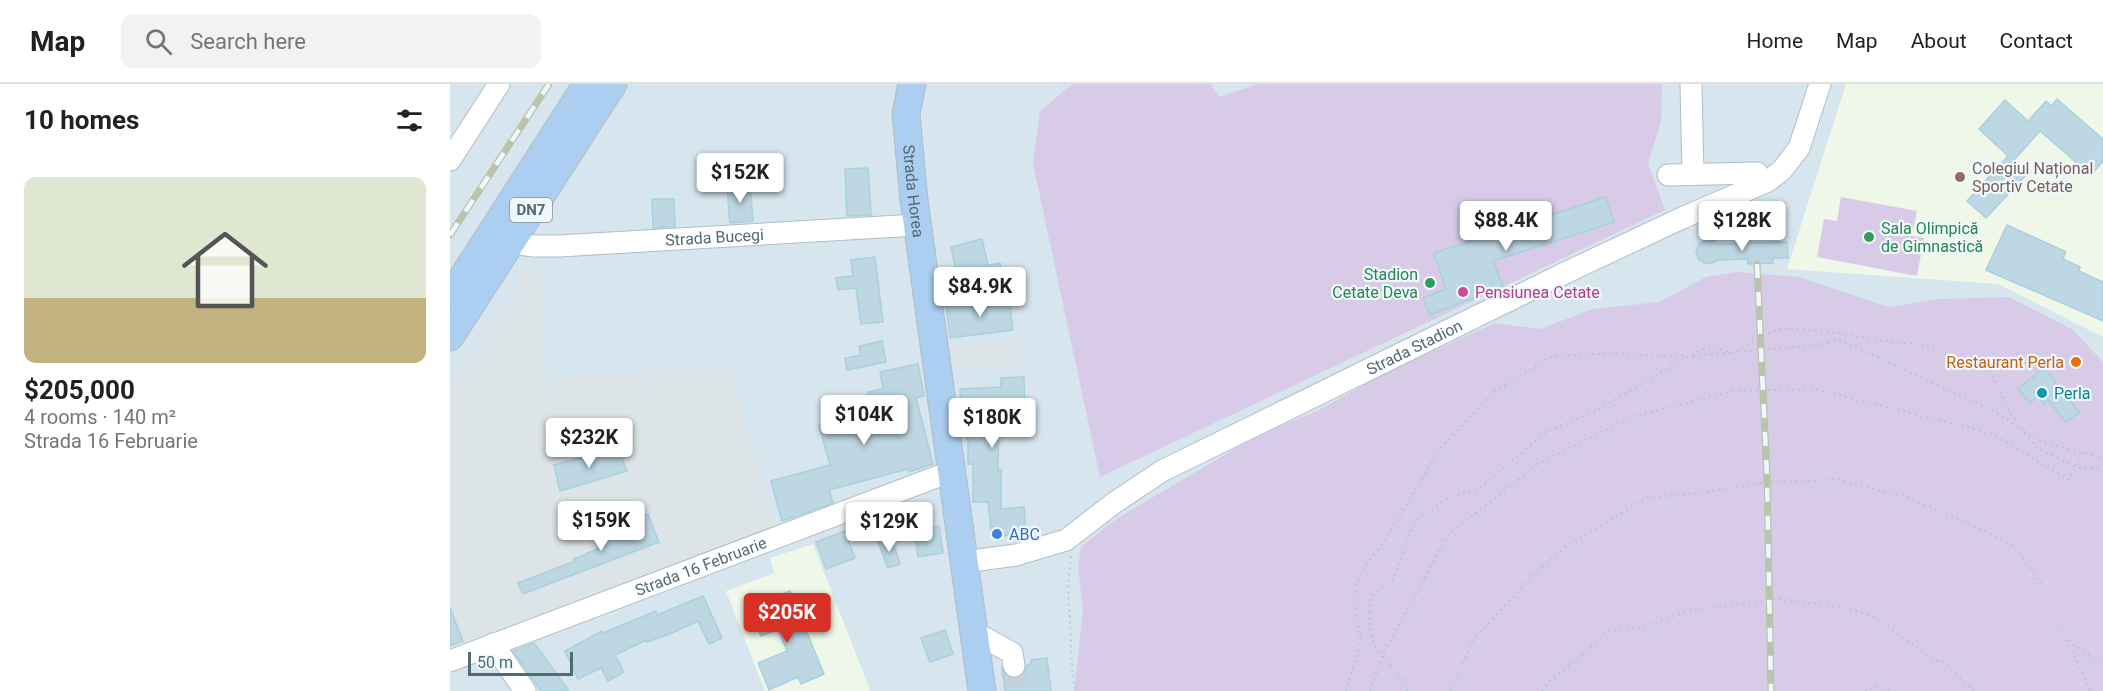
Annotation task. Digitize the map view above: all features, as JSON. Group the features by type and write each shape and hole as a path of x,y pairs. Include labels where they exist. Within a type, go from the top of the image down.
{"main road":[{"name":"DN7","path":"450,297 587,84"},
{"name":"DN7","path":"450,337 613,84"},
{"name":"Strada Horea","path":"912,84 906,114 917,225 982,691"}],"street":[{"path":"450,160 499,84"},
{"path":"1691,84 1693,174"},
{"name":"Strada Stadion","path":"964,562 1016,555 1066,540 1114,503 1162,471 1567,272 1773,178 1798,148 1820,84"},
{"path":"1668,174 1757,173 1761,184"},
{"name":"Strada Bucegi","path":"511,243 559,246 917,225"},
{"name":"Strada 16 Februarie","path":"450,661 952,471"},
{"path":"974,632 1012,653 1014,666"},
{"path":"494,644 525,691"}],"path":[{"path":"1407,691 1406,683 1376,648 1369,624 1371,597 1394,579 1412,529 1418,519 1452,496 1479,489 1546,432 1592,413 1689,356 1709,347 1735,353 1760,336 1783,328 1918,344 1991,372 2010,413 2036,447 2076,467 2103,469"},
{"path":"1346,691 1360,640 1354,600 1360,573 1385,540 1440,449 1493,392 1553,356 1614,353 1674,357 1815,345 1840,340 1994,411 2042,442 2103,458"},
{"path":"1370,691 1383,656 1448,535 1539,464 1635,416 1733,391 1815,389 1991,433 2069,480 2083,453"},
{"path":"1451,691 1473,640 1537,571 1566,547 1646,498 1707,492 1761,483 1835,479 1909,498 1987,532 2015,547 2041,584"},
{"path":"1071,556 1068,588 1073,680 1076,691"},
{"path":"1542,691 1549,681 1608,631 1642,627 1692,610 1780,599 1871,615 1930,659 1944,662 1974,691"},
{"path":"2061,629 2091,691"},
{"path":"2066,640 2103,664"},
{"path":"1865,691 1878,686 1893,691"}],"shaded area":[{"path":"450,84 2103,84 2103,691 450,691"},
{"path":"1072,84 1210,84 1219,97 1258,84 1662,84 1661,122 1648,163 1665,210 1100,477 1033,164 1040,111"},
{"name":"Colegiul Național Sportiv Cetate","path":"1846,84 2103,84 2103,337 1998,284 1787,269"},
{"name":"Sala Olimpică de Gimnastică","path":"1841,197 1917,211 1912,236 1924,238 1917,276 1817,257 1824,219 1837,221"},
{"path":"530,264 541,270 545,380 729,365 774,526 450,651 450,390"},
{"path":"1737,272 1799,277 1888,307 1940,299 2009,297 2073,330 2103,362 2103,691 1074,691 1083,610 1078,567 1081,547 1116,519 1260,434 1317,411 1391,370 1495,323 1540,329 1593,309 1659,302 1706,277"},
{"path":"1019,344 1021,364 953,367 952,347"},
{"path":"813,544 869,691 765,691 726,591 774,573 770,558"}],"building":[{"path":"2057,99 2103,139 2103,161 2091,175 2040,131 2014,160 2028,173 1986,218 1967,201 2008,156 1979,129 2005,100 2028,121 2046,101 2051,106"},
{"path":"868,168 871,215 847,216 845,169"},
{"path":"750,185 753,221 730,223 727,187"},
{"path":"1606,197 1614,222 1493,261 1503,286 1430,315 1423,298 1446,289 1434,253"},
{"path":"652,199 674,199 675,226 653,228"},
{"path":"2007,225 2066,252 2063,259 2080,267 2079,271 2103,282 2103,321 1986,270"},
{"path":"982,239 988,265 1000,263 1002,276 949,285 947,272 956,270 951,247"},
{"path":"1706,240 1717,244 1787,242 1788,258 1773,258 1773,263 1748,264 1748,259 1704,263 1698,258 1696,251 1699,244"},
{"path":"875,257 883,322 861,324 856,288 838,290 836,278 853,276 851,260"},
{"path":"1009,297 1013,330 950,338 946,305"},
{"path":"882,341 886,362 847,370 845,358 861,355 859,346"},
{"path":"918,364 924,396 916,398 933,464 909,472 908,469 829,490 833,503 782,521 771,481 830,465 819,425 846,417 849,427 874,420 868,392 883,389 880,372"},
{"name":"Perla","path":"2044,368 2079,412 2066,422 2048,400 2044,404 2038,396 2030,403 2018,389"},
{"path":"1024,377 1025,408 999,409 998,471 1001,470 1001,509 1024,507 1026,533 992,537 988,502 973,502 973,464 968,464 968,438 966,438 965,410 961,411 960,389 1001,387 1001,378"},
{"path":"618,448 627,471 560,491 554,465"},
{"path":"648,514 659,542 523,594 518,583 575,561 574,559 606,545 602,533"},
{"path":"939,526 943,553 918,557 914,530"},
{"path":"845,531 855,558 826,569 816,542"},
{"path":"891,537 900,564 888,568 878,542"},
{"path":"790,591 824,674 801,684 798,677 769,690 758,663 787,651 778,629 761,636 752,614 770,607 767,600"},
{"path":"703,596 722,638 709,644 698,621 672,633 647,642 646,640 615,655 624,672 608,681 601,668 578,679 565,651 602,631 603,633 656,611 657,615"},
{"path":"450,608 463,641 450,646"},
{"path":"945,630 953,654 930,662 921,638"},
{"path":"534,643 569,691 541,691 513,651"},
{"path":"1047,658 1051,691 1005,691 1002,669 1009,678 1017,678 1026,671 1031,660"}],"tunnel":[{"path":"1014,666 1017,691"}],"railway":[{"path":"450,235 549,84"},
{"path":"1757,264 1767,477 1771,691"}],"place":[{"name":"Colegiul Național Sportiv Cetate","path":"1960,177"},
{"name":"Sala Olimpică de Gimnastică","path":"1869,237"},
{"name":"Stadion Cetate Deva","path":"1430,283"},
{"name":"Pensiunea Cetate","path":"1463,292"},
{"name":"Restaurant Perla","path":"2076,362"},
{"name":"Perla","path":"2042,393"},
{"name":"ABC","path":"997,534"}]}
